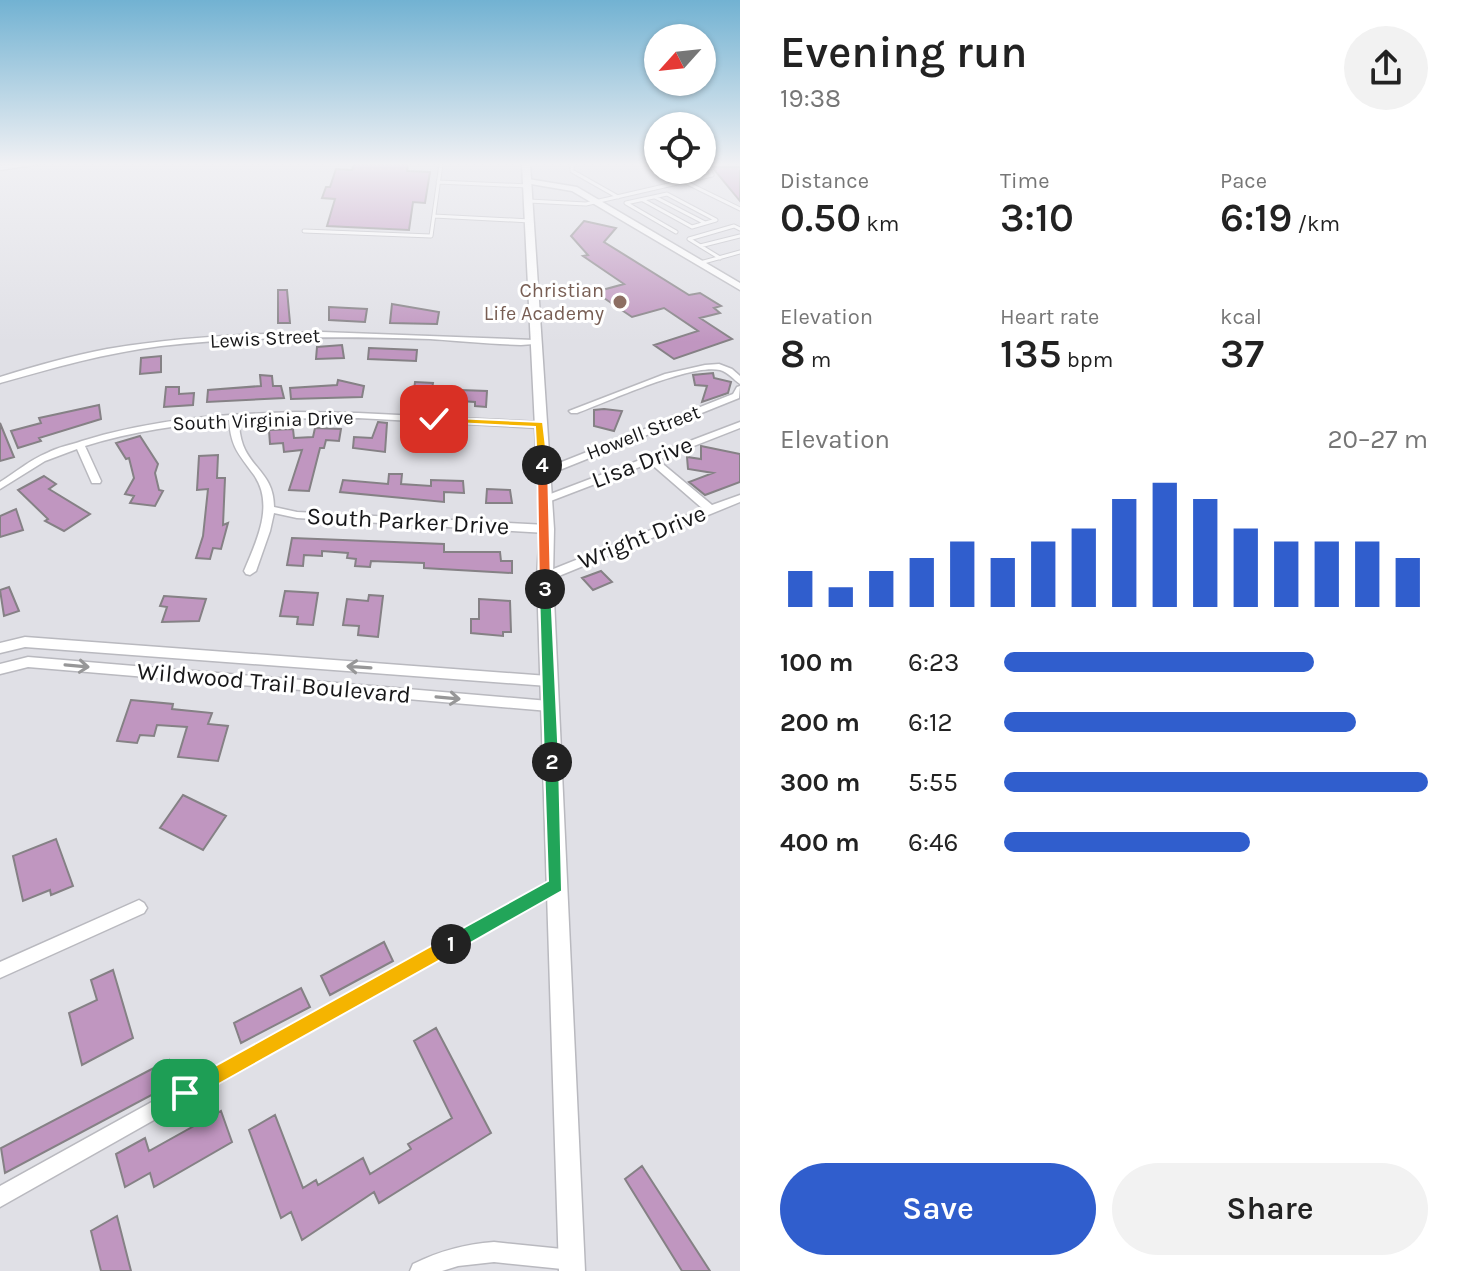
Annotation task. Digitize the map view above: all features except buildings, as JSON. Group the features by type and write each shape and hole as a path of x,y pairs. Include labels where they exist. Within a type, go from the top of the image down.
{"main road":[{"path":"530,223 534,342 547,529 548,681 572,1266"}],"street":[{"path":"632,223 740,287"},
{"name":"Lewis Street","path":"0,380 92,355 173,342 309,334 534,342"},
{"name":"Howell Street","path":"574,411 685,372 717,367 731,371 740,381"},
{"name":"Howell Street","path":"543,473 736,396 740,389"},
{"name":"South Virginia Drive","path":"0,486 35,463 80,445 144,426 329,414 540,425"},
{"path":"234,419 234,443 267,490 269,509 250,571"},
{"name":"Lisa Drive","path":"544,500 740,425"},
{"path":"80,445 96,481"},
{"path":"651,459 711,510"},
{"name":"Wright Drive","path":"545,577 740,498"},
{"name":"South Parker Drive","path":"269,509 297,515 547,529"},
{"name":"Wildwood Trail Boulevard","path":"0,648 25,642 548,681"},
{"path":"104,668 112,648"},
{"name":"Wildwood Trail Boulevard","path":"0,669 28,662 549,706"},
{"path":"317,687 321,664"},
{"path":"0,1197 556,885"},
{"path":"0,970 139,908"},
{"path":"420,1271 446,1257 484,1250 572,1266"}],"lane":[{"path":"304,231 431,236 433,223"},
{"path":"661,223 676,232"},
{"path":"685,223 692,227 702,224 713,232"},
{"path":"720,258 689,239 734,226 740,229"},
{"path":"700,246 740,236"},
{"path":"700,263 740,252"}],"place":[{"name":"Christian Life Academy","path":"620,302"}],"route":[{"path":"185,1093 556,885 545,577 547,529 540,425 434,419"}]}
